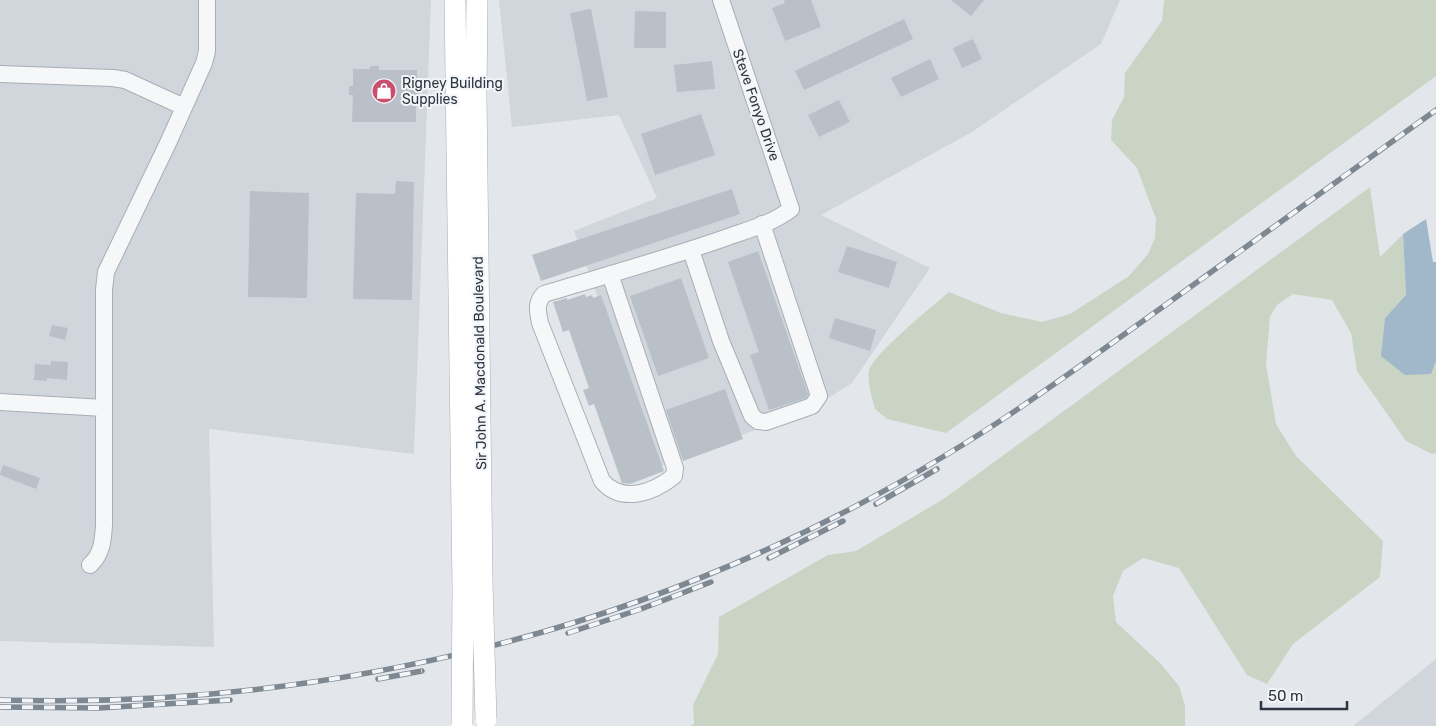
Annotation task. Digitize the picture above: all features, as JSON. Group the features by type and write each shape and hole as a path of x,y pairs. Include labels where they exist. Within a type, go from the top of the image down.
{"main road":[{"name":"Sir John A. Macdonald Boulevard","path":"455,0 472,585 486,722"},
{"name":"Sir John A. Macdonald Boulevard","path":"462,725 472,585 477,0"}],"street":[{"path":"90,565 103,545 104,290 106,272 204,63 207,51 207,0"},
{"name":"Steve Fonyo Drive","path":"721,0 791,210 762,224"},
{"path":"0,74 125,80 184,107"},
{"path":"610,274 675,468 674,476 664,484 644,493 628,496 608,488 602,481 540,323 537,308 539,299 544,294 610,274 691,250 762,224 819,396 812,406 775,420 758,421 752,416 721,341 691,250"},
{"path":"0,402 104,408"}],"shaded area":[{"path":"0,0 431,0 414,454 209,429 214,647 0,641"},
{"path":"499,0 1120,0 1101,44 972,132 821,215 930,268 852,383 811,409 658,467 574,231 657,198 619,115 512,127"},
{"path":"1436,659 1436,726 1353,726"}],"green space":[{"path":"1164,0 1436,0 1436,76 946,433 887,419 875,409 869,385 869,371 892,342 949,292 1001,313 1042,322 1070,314 1129,276 1148,254 1155,238 1156,219 1137,168 1111,140 1112,120 1124,97 1125,73 1162,21"},
{"path":"1370,187 1380,257 1403,234 1406,295 1385,318 1436,361 1436,453 1432,454 1406,441 1357,371 1351,333 1332,300 1293,294 1277,305 1270,317 1266,364 1276,424 1296,456 1383,541 1380,577 1293,644 1267,684 1247,675 1179,568 1143,558 1123,571 1113,596 1116,622 1161,664 1179,686 1185,706 1185,726 690,726 694,724 693,705 718,654 719,617 828,555 856,551 945,498"}],"water":[{"path":"1426,219 1433,262 1436,262 1436,361 1431,374 1405,375 1381,356 1385,318 1406,295 1403,234"}],"building":[{"path":"784,0 811,0 821,27 785,41 772,8 785,3"},
{"path":"951,0 984,0 971,16"},
{"path":"591,9 608,97 587,101 570,13"},
{"path":"635,11 666,12 666,48 634,48"},
{"path":"904,19 913,39 804,90 795,71"},
{"path":"973,39 982,59 962,68 953,48"},
{"path":"930,59 939,79 901,97 891,78"},
{"path":"712,61 715,89 677,92 674,65"},
{"name":"Rigney Building Supplies","path":"370,66 379,66 379,70 417,70 419,96 416,96 416,122 352,122 353,95 349,95 349,86 353,86 353,69 370,69"},
{"path":"839,100 850,122 819,137 808,115"},
{"path":"701,114 715,155 655,175 641,134"},
{"path":"396,181 414,182 412,300 353,299 356,193 395,194"},
{"path":"732,189 740,214 541,281 532,255"},
{"path":"250,191 309,193 307,298 248,297"},
{"path":"847,246 897,262 889,288 838,272"},
{"path":"758,251 808,394 806,398 769,410 750,355 759,352 728,262"},
{"path":"681,278 709,358 658,376 630,296"},
{"path":"585,294 586,297 592,295 593,298 601,295 664,471 630,484 622,483 594,404 589,406 583,390 589,388 569,330 563,332 553,302"},
{"path":"835,318 876,330 870,351 829,338"},
{"path":"52,325 68,328 65,340 49,336"},
{"path":"51,361 68,362 67,380 47,378 47,381 34,380 35,364 51,365"},
{"path":"725,389 743,439 683,461 666,410"},
{"path":"3,465 40,478 36,489 0,475"}],"railway":[{"path":"0,700 124,699 248,690 370,672 491,646 609,611 725,568 837,516 974,438 1083,364 1436,110"},
{"path":"876,504 937,469"},
{"path":"769,558 843,521"},
{"path":"568,633 641,609 711,582"},
{"path":"378,679 422,671"},
{"path":"0,707 99,708 230,700"}],"place":[{"name":"Rigney Building Supplies","path":"384,91"}]}
